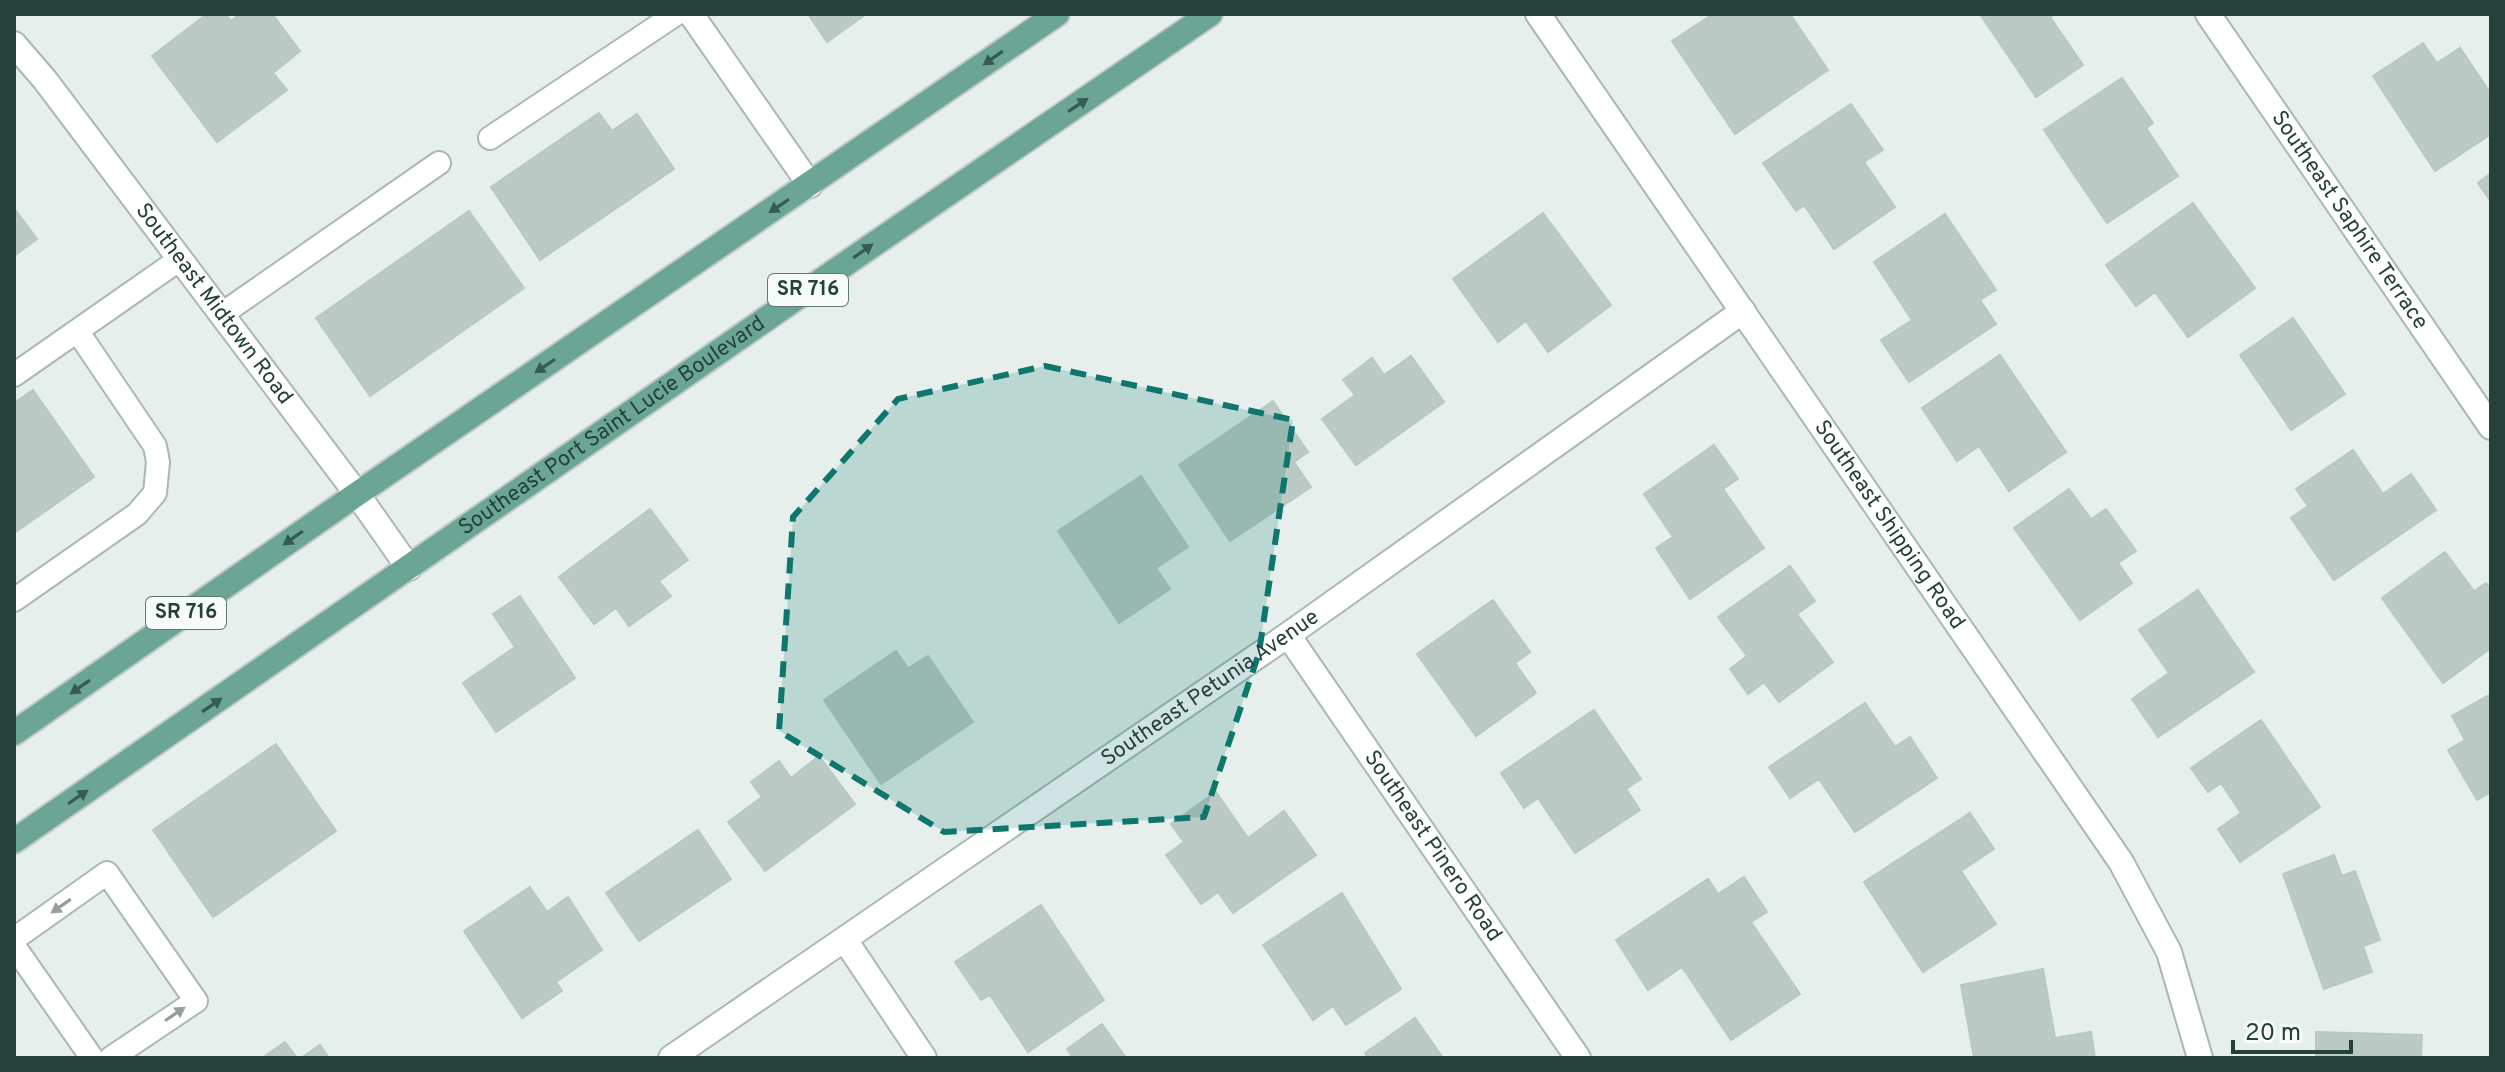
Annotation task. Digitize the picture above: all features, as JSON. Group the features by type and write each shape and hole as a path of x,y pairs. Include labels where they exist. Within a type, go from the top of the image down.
{"main road":[{"name":"SR 716","path":"14,733 1057,14"},
{"name":"Southeast Port Saint Lucie Boulevard","path":"14,841 1210,14"}],"street":[{"path":"691,14 810,185"},
{"name":"Southeast Shipping Road","path":"1538,14 2121,862 2169,952 2200,1058"},
{"name":"Southeast Saphire Terrace","path":"2208,14 2491,427"},
{"name":"Southeast Midtown Road","path":"14,44 45,80 222,314 409,568"},
{"name":"Southeast Petunia Avenue","path":"671,1058 1288,635 1743,311"},
{"name":"Southeast Pinero Road","path":"1288,635 1578,1058"},
{"path":"845,940 924,1058"}],"lane":[{"path":"490,138 676,14"},
{"path":"222,314 439,163"},
{"path":"14,375 180,259"},
{"path":"14,600 137,514 155,493 158,462 155,446 78,332"},
{"path":"14,939 107,873 196,1001 111,1058"},
{"path":"14,946 92,1058"}],"highlighted area":[{"path":"1045,366 1293,420 1259,653 1204,817 944,832 779,731 793,517 898,399"}],"building":[{"path":"207,14 225,14 231,21 240,14 272,14 300,51 273,73 287,90 217,142 152,56"},
{"path":"808,14 866,14 827,42"},
{"path":"1713,14 1790,14 1828,70 1735,134 1672,41"},
{"path":"1980,14 2055,14 2050,17 2083,65 2036,97"},
{"path":"2423,43 2437,63 2460,48 2491,94 2491,134 2435,171 2373,76"},
{"path":"2122,78 2153,123 2146,128 2178,176 2107,223 2044,130"},
{"path":"1851,104 1883,150 1864,162 1895,207 1834,249 1804,205 1796,211 1763,163"},
{"path":"599,113 612,131 637,114 674,169 540,260 491,187"},
{"path":"2491,173 2491,202 2478,183"},
{"path":"2193,203 2255,288 2188,337 2155,292 2136,306 2106,265"},
{"path":"14,208 37,239 14,256"},
{"path":"469,211 524,288 370,396 316,318"},
{"path":"1543,213 1611,305 1548,352 1526,321 1498,342 1453,279"},
{"path":"1945,214 1996,290 1980,300 1996,324 1909,382 1881,340 1912,320 1874,262"},
{"path":"2293,318 2345,394 2291,430 2240,355"},
{"path":"2000,355 2066,452 2009,491 1979,446 1957,461 1922,408"},
{"path":"1411,356 1444,402 1356,465 1322,419 1355,395 1343,380 1372,358 1384,375"},
{"path":"33,390 94,477 14,533 14,403"},
{"path":"1273,401 1308,452 1294,462 1311,487 1230,541 1179,465"},
{"path":"1714,445 1738,479 1723,489 1764,548 1690,599 1656,548 1673,537 1644,494"},
{"path":"2353,450 2383,494 2411,474 2436,510 2334,580 2291,518 2308,506 2296,489"},
{"path":"1141,476 1188,547 1156,568 1170,589 1119,623 1058,531"},
{"path":"2069,489 2091,519 2106,509 2136,551 2118,563 2132,583 2080,620 2014,528"},
{"path":"650,509 688,560 659,581 671,596 629,626 616,608 594,624 559,577"},
{"path":"2445,552 2474,591 2486,583 2491,590 2491,648 2443,683 2382,598"},
{"path":"1790,566 1815,601 1797,614 1833,662 1779,702 1764,682 1748,694 1730,669 1747,656 1718,617"},
{"path":"2198,590 2254,672 2158,737 2132,699 2169,673 2139,630"},
{"path":"520,596 575,678 496,732 463,683 515,647 493,614"},
{"path":"1493,600 1530,652 1515,663 1536,693 1476,736 1417,654"},
{"path":"896,651 908,668 928,656 973,722 881,784 824,700"},
{"path":"2491,694 2491,792 2477,800 2448,750 2465,740 2452,716"},
{"path":"1865,703 1895,747 1910,737 1937,778 1855,832 1819,779 1790,798 1769,767"},
{"path":"1594,710 1641,779 1626,789 1640,810 1575,853 1538,798 1524,808 1501,773"},
{"path":"2261,720 2320,807 2240,862 2218,829 2241,813 2221,783 2208,792 2191,768"},
{"path":"276,744 336,831 213,917 153,830"},
{"path":"819,756 855,804 765,871 728,822 762,797 751,782 779,761 791,778"},
{"path":"1216,792 1248,838 1284,811 1316,855 1233,913 1218,892 1201,904 1166,855 1184,842 1171,824"},
{"path":"1970,813 1994,849 1961,871 1996,924 1923,972 1864,882"},
{"path":"698,830 731,879 639,941 606,893"},
{"path":"2334,855 2342,876 2355,871 2380,940 2363,946 2372,972 2324,989 2283,874"},
{"path":"1744,877 1767,912 1751,922 1800,994 1731,1040 1682,967 1648,990 1616,940 1708,879 1718,894"},
{"path":"530,887 547,912 568,897 602,950 556,982 562,991 522,1018 464,931"},
{"path":"1342,893 1401,989 1346,1025 1333,1006 1313,1020 1263,945"},
{"path":"1041,905 1104,1000 1028,1052 990,995 981,1000 955,962"},
{"path":"2043,969 2055,1038 2091,1032 2095,1058 1974,1058 1961,985"},
{"path":"1415,1018 1443,1058 1368,1058 1365,1053"},
{"path":"1102,1024 1126,1058 1073,1058 1067,1049"},
{"path":"2316,1032 2422,1035 2421,1058 2316,1058"},
{"path":"285,1042 297,1058 262,1058"},
{"path":"320,1045 329,1058 301,1058"}]}
